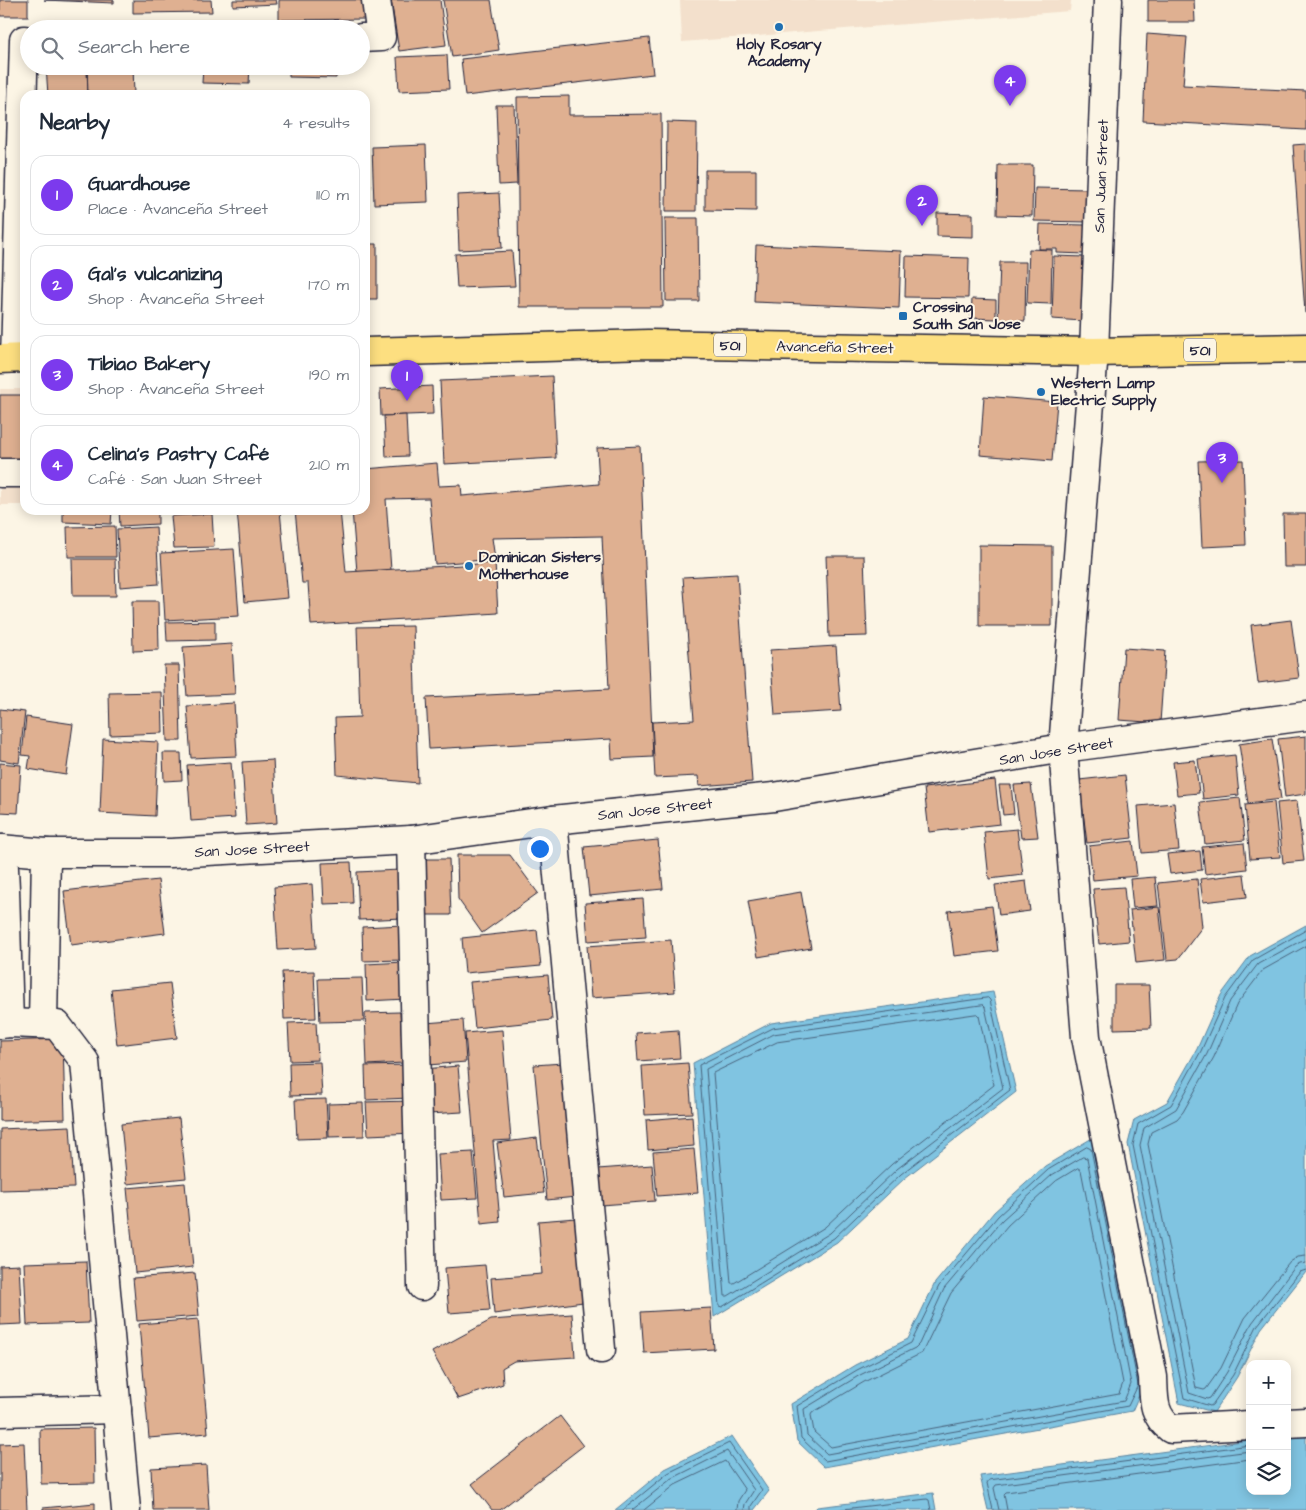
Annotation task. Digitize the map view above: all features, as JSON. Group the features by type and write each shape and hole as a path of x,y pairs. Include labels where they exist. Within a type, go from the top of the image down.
{"main road":[{"name":"Avanceña Street","path":"370,352 648,344 1094,352 1306,348"}],"street":[{"path":"370,38 381,37 376,0"},
{"name":"San Juan Street","path":"1108,0 1094,352 1063,748 1086,1037 1153,1377 1155,1406 1159,1419 1170,1429 1246,1425"},
{"path":"13,358 18,40"},
{"path":"0,473 20,473"},
{"name":"San Jose Street","path":"1,849 46,853 171,853 411,840 553,820 774,797 1063,748 1306,716"},
{"path":"553,820 601,1349"},
{"path":"411,840 422,1286"},
{"path":"1,849 5,889 5,1023 57,1025 85,1062 126,1510"},
{"path":"42,1024 46,853"},
{"path":"0,1412 116,1410"},
{"path":"1291,1423 1306,1422"}],"shaded area":[{"name":"Holy Rosary Academy","path":"680,0 1071,0 1070,11 682,42"},
{"path":"0,389 20,389 20,505 0,505"}],"water":[{"path":"1306,925 1306,1272 1261,1329 1237,1377 1214,1412 1179,1403 1128,1144 1134,1120 1167,1102 1197,1049 1221,995 1250,956"},
{"path":"993,992 1016,1092 905,1178 837,1242 714,1317 693,1063 771,1023"},
{"path":"1094,1137 1143,1386 1132,1411 824,1467 797,1441 791,1404 855,1365 908,1339 935,1283 994,1212 1045,1166"},
{"path":"1306,1433 1306,1510 988,1510 980,1476 1246,1441 1246,1495 1291,1495 1291,1435"},
{"path":"732,1436 769,1491 754,1510 615,1510 665,1469"},
{"path":"933,1493 936,1510 814,1510 817,1507"}],"building":[{"path":"0,0 28,0 28,16 0,16"},
{"path":"44,0 114,0 114,3"},
{"path":"133,0 211,0 212,12 133,13"},
{"path":"233,0 276,0 277,4 233,6"},
{"path":"279,0 365,0 367,19 279,20"},
{"path":"391,0 440,0 446,45 399,51"},
{"path":"443,0 491,0 499,50 452,57"},
{"path":"1148,0 1194,0 1195,22 1148,22"},
{"path":"1147,34 1187,37 1183,85 1306,91 1306,130 1143,121"},
{"path":"649,38 653,74 465,96 461,59"},
{"path":"447,55 449,89 399,91 397,57"},
{"path":"47,75 87,75 88,90 48,90"},
{"path":"87,75 133,75 134,90 88,90"},
{"path":"202,75 250,75 249,84 202,83"},
{"path":"289,75 336,75 336,78 289,77"},
{"path":"569,96 569,115 661,114 663,307 519,307 517,97"},
{"path":"496,105 514,105 517,184 499,185"},
{"path":"667,122 697,123 696,211 666,211"},
{"path":"1306,144 1306,313 1305,313 1293,145"},
{"path":"426,145 428,202 374,204 372,147"},
{"path":"998,165 1033,165 1032,216 997,215"},
{"path":"705,170 756,170 756,211 705,210"},
{"path":"1035,188 1088,189 1088,222 1034,221"},
{"path":"499,193 502,248 459,250 457,195"},
{"path":"937,213 973,214 973,237 937,236"},
{"path":"665,218 698,218 699,301 666,301"},
{"path":"1040,224 1085,225 1085,254 1057,253 1057,249 1039,249"},
{"path":"370,244 377,244 377,299 370,299"},
{"path":"756,245 901,251 899,308 754,302"},
{"path":"1029,249 1052,250 1051,304 1027,303"},
{"path":"512,251 515,286 457,288 455,254"},
{"path":"906,256 969,258 968,298 905,297"},
{"path":"1054,256 1085,257 1083,321 1052,319"},
{"path":"1000,262 1026,262 1025,321 998,320"},
{"path":"972,299 996,300 996,319 971,318"},
{"path":"552,376 556,458 444,464 440,381"},
{"path":"432,386 433,414 381,416 380,389"},
{"path":"0,395 20,395 20,467 0,467"},
{"path":"984,396 1057,402 1052,461 980,455"},
{"path":"406,415 408,456 386,457 384,416"},
{"path":"640,446 653,757 612,759 611,739 429,749 426,698 609,689 602,536 492,538 495,559 435,564 429,498 386,499 391,570 357,572 352,515 370,515 370,469 437,463 439,486 461,485 462,496 599,484 597,448"},
{"path":"1243,460 1246,545 1202,547 1198,461"},
{"path":"1283,514 1306,514 1306,567 1284,567"},
{"path":"63,515 112,515 111,524 63,522"},
{"path":"119,515 158,515 158,524 120,526"},
{"path":"212,515 214,547 174,548 171,516"},
{"path":"237,515 280,515 288,598 245,602"},
{"name":"Dominican Sisters Motherhouse","path":"295,515 340,515 346,572 495,563 498,613 311,625 308,583 302,583"},
{"path":"115,526 116,557 68,557 67,527"},
{"path":"156,527 159,584 120,587 117,529"},
{"path":"979,545 1052,546 1052,626 979,626"},
{"path":"234,549 239,616 165,620 161,553"},
{"path":"826,556 864,556 867,636 829,637"},
{"path":"72,559 115,559 116,596 73,596"},
{"path":"737,574 752,782 699,786 698,776 655,778 652,722 694,720 683,577"},
{"path":"132,601 158,601 159,650 133,651"},
{"path":"1291,620 1299,678 1258,683 1251,625"},
{"path":"215,621 215,640 167,641 166,622"},
{"path":"413,626 418,783 337,775 335,718 360,717 357,627"},
{"path":"232,644 235,694 187,696 183,647"},
{"path":"836,646 841,711 775,715 770,650"},
{"path":"1124,648 1165,651 1160,723 1119,720"},
{"path":"164,665 179,665 181,741 167,741"},
{"path":"162,692 163,733 110,735 109,693"},
{"path":"234,703 237,756 191,758 187,706"},
{"path":"0,709 25,712 19,763 0,760"},
{"path":"26,717 73,724 66,775 28,769 30,756 22,755"},
{"path":"1306,736 1306,794 1285,797 1278,739"},
{"path":"103,739 158,742 155,816 100,813"},
{"path":"1272,739 1281,799 1248,803 1239,744"},
{"path":"163,753 181,753 182,780 164,781"},
{"path":"1235,755 1239,795 1203,799 1198,759"},
{"path":"273,760 277,823 246,825 242,762"},
{"path":"1195,760 1199,793 1177,795 1173,762"},
{"path":"231,762 235,818 191,821 187,765"},
{"path":"0,763 21,765 18,813 0,812"},
{"path":"1125,775 1132,838 1087,843 1079,780"},
{"path":"995,780 1000,824 929,832 924,788"},
{"path":"1031,784 1038,837 1021,838 1014,785"},
{"path":"999,785 1011,785 1014,814 1003,815"},
{"path":"1240,798 1245,840 1205,844 1200,802"},
{"path":"1297,801 1304,861 1283,863 1277,803"},
{"path":"1274,802 1280,857 1250,859 1245,805"},
{"path":"1174,803 1179,850 1142,853 1138,806"},
{"path":"1017,829 1023,875 989,879 984,832"},
{"path":"658,840 663,889 589,896 584,847"},
{"path":"1133,841 1137,876 1093,880 1089,846"},
{"path":"1244,843 1247,869 1205,874 1202,847"},
{"path":"1200,851 1202,870 1170,874 1167,854"},
{"path":"457,855 510,855 538,893 482,933 458,899"},
{"path":"416,859 449,859 451,915 417,915"},
{"path":"351,862 353,903 324,904 322,863"},
{"path":"400,870 403,918 359,920 357,872"},
{"path":"1244,874 1247,897 1203,902 1200,879"},
{"path":"1155,877 1158,906 1133,908 1130,879"},
{"path":"1197,879 1202,927 1178,959 1167,960 1158,883"},
{"path":"158,880 165,933 71,945 64,891"},
{"path":"1026,881 1030,911 999,915 995,885"},
{"path":"312,884 316,948 278,950 274,887"},
{"path":"1124,887 1129,941 1099,944 1093,889"},
{"path":"801,892 811,948 758,957 748,901"},
{"path":"643,899 646,937 588,941 585,903"},
{"path":"992,906 998,951 954,956 948,911"},
{"path":"1159,907 1165,960 1136,963 1130,910"},
{"path":"403,925 405,960 363,961 362,927"},
{"path":"537,930 541,966 465,973 462,938"},
{"path":"671,940 675,992 591,998 587,946"},
{"path":"405,962 406,999 367,1001 366,964"},
{"path":"314,971 316,1018 284,1019 282,972"},
{"path":"548,975 552,1020 475,1028 470,982"},
{"path":"362,978 364,1021 320,1022 318,979"},
{"path":"170,983 177,1038 117,1045 111,989"},
{"path":"1114,985 1149,985 1151,1028 1114,1029"},
{"path":"400,1012 403,1063 367,1065 365,1013"},
{"path":"463,1020 466,1062 428,1065 425,1023"},
{"path":"316,1022 318,1060 290,1061 288,1023"},
{"path":"502,1030 511,1140 493,1141 500,1222 481,1224 465,1033"},
{"path":"678,1030 680,1058 638,1061 636,1033"},
{"path":"63,1039 65,1119 0,1121 0,1041"},
{"path":"320,1062 322,1095 290,1096 289,1063"},
{"path":"563,1063 576,1197 547,1200 534,1065"},
{"path":"688,1063 692,1113 645,1115 642,1066"},
{"path":"408,1065 409,1098 366,1100 365,1066"},
{"path":"458,1066 462,1112 429,1114 424,1069"},
{"path":"326,1099 328,1138 297,1139 295,1100"},
{"path":"413,1101 414,1133 368,1135 366,1102"},
{"path":"363,1103 364,1136 329,1137 328,1104"},
{"path":"692,1116 694,1146 648,1150 646,1120"},
{"path":"179,1118 186,1178 127,1184 121,1124"},
{"path":"70,1126 74,1188 0,1190 0,1129"},
{"path":"537,1138 544,1193 504,1197 497,1143"},
{"path":"694,1149 698,1193 657,1196 653,1152"},
{"path":"473,1152 477,1198 441,1200 438,1154"},
{"path":"652,1165 655,1201 601,1205 598,1169"},
{"path":"185,1183 193,1267 135,1273 127,1188"},
{"path":"576,1218 583,1302 494,1314 491,1278 542,1274 538,1221"},
{"path":"86,1261 89,1323 27,1325 24,1263"},
{"path":"19,1265 22,1324 0,1325 0,1266"},
{"path":"485,1265 490,1310 449,1313 445,1268"},
{"path":"195,1273 199,1316 137,1321 133,1278"},
{"path":"711,1308 714,1349 644,1353 641,1312"},
{"path":"572,1314 575,1357 514,1361 502,1368 503,1384 458,1399 432,1352 491,1320"},
{"path":"198,1319 208,1433 149,1438 139,1324"},
{"path":"560,1416 583,1446 500,1510 492,1510 472,1484"},
{"path":"94,1428 95,1483 41,1484 40,1429"},
{"path":"24,1443 27,1510 0,1510 0,1444"},
{"path":"206,1465 209,1510 153,1510 151,1468"},
{"path":"95,1503 95,1510 43,1510 43,1508"}],"place":[{"name":"Holy Rosary Academy","path":"779,27"},
{"name":"Celina's Pastry Café","path":"1010,106"},
{"name":"Gal's vulcanizing","path":"922,226"},
{"name":"Crossing South San Jose","path":"903,316"},
{"name":"Western Lamp Electric Supply","path":"1041,392"},
{"name":"Guardhouse","path":"407,401"},
{"name":"Tibiao Bakery","path":"1222,483"},
{"name":"Dominican Sisters Motherhouse","path":"469,566"}]}
